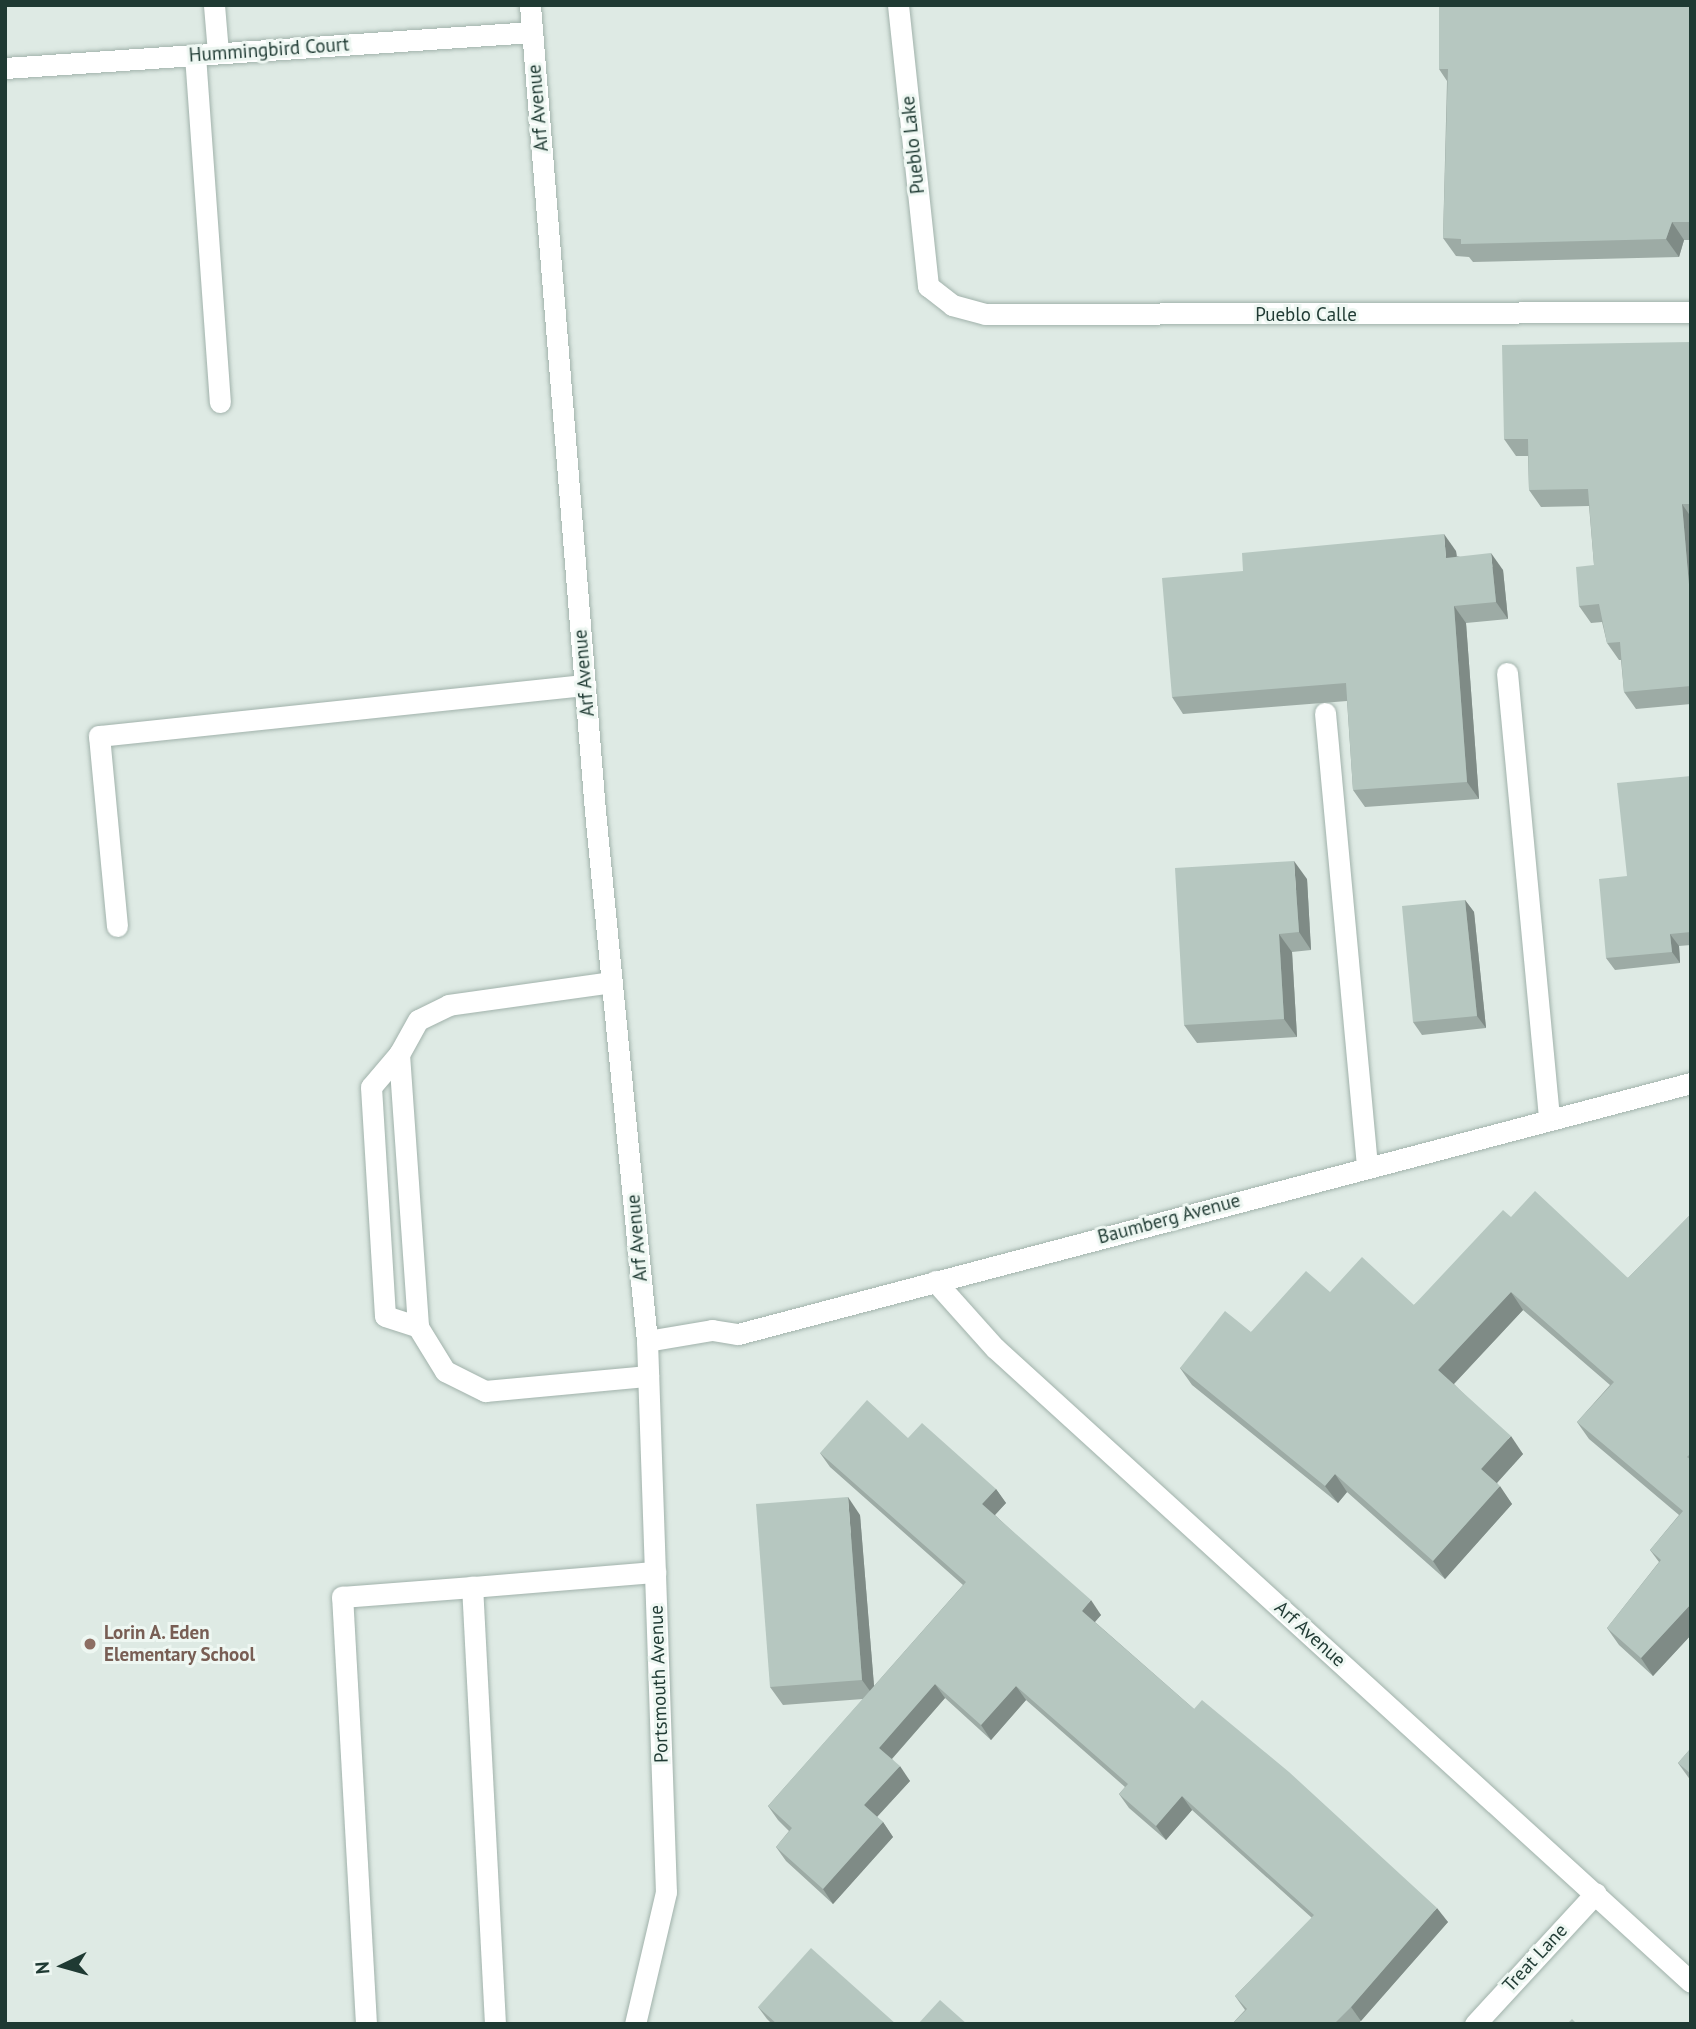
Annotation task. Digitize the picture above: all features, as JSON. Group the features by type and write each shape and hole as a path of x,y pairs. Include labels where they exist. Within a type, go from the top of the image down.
{"street":[{"path":"214,5 218,52"},
{"name":"Arf Avenue","path":"530,5 585,685 647,1341"},
{"name":"Pueblo Lake","path":"898,5 928,286"},
{"name":"Hummingbird Court","path":"5,68 532,32"},
{"path":"195,54 220,402"},
{"name":"Pueblo Calle","path":"928,286 952,305 985,314 1691,312"},
{"path":"1507,673 1549,1121"},
{"path":"117,926 99,736 585,685"},
{"path":"1325,713 1367,1167"},
{"path":"418,1327 385,1316 372,1087 399,1054 418,1020 449,1006 612,982"},
{"path":"399,1054 418,1327 445,1371 485,1391 648,1376"},
{"name":"Baumberg Avenue","path":"647,1341 712,1330 738,1334 1691,1083"},
{"name":"Arf Avenue","path":"935,1280 995,1348 1691,1982"},
{"name":"Portsmouth Avenue","path":"635,2024 666,1892 647,1341"},
{"path":"366,2024 342,1597 655,1572"},
{"path":"472,1587 495,2024"},
{"name":"Treat Lane","path":"1475,2024 1596,1893"}],"building":[{"path":"1439,5 1691,5 1691,222 1672,222 1666,239 1461,244 1461,239 1443,238 1448,69 1439,69"},
{"path":"1691,342 1691,504 1682,504 1691,608 1691,686 1624,692 1620,642 1607,643 1599,604 1579,606 1576,567 1594,565 1588,489 1529,490 1528,439 1504,439 1502,345"},
{"path":"1444,534 1446,558 1491,553 1496,602 1454,606 1467,782 1353,790 1346,683 1172,697 1162,578 1243,571 1242,553"},
{"path":"1691,776 1691,932 1670,934 1672,952 1606,958 1599,879 1627,876 1617,783"},
{"path":"1294,861 1299,932 1279,934 1284,1019 1184,1025 1175,868"},
{"path":"1465,900 1477,1016 1413,1022 1402,906"},
{"path":"1535,1191 1628,1278 1691,1214 1691,1453 1687,1457 1691,1460 1691,1604 1641,1658 1607,1628 1661,1560 1650,1550 1683,1511 1577,1422 1614,1382 1511,1292 1438,1370 1511,1436 1481,1469 1500,1486 1433,1561 1335,1474 1325,1486 1180,1368 1225,1311 1251,1332 1306,1271 1330,1292 1362,1257 1414,1305 1503,1210 1511,1217"},
{"path":"867,1400 908,1438 922,1423 996,1489 982,1504 1091,1600 1082,1611 1194,1709 1202,1700 1289,1772 1437,1908 1334,2024 1232,2024 1247,2009 1235,1996 1314,1915 1182,1796 1156,1826 1119,1794 1128,1784 1016,1686 981,1725 935,1684 879,1748 900,1766 864,1805 883,1822 823,1889 776,1847 792,1828 768,1806 966,1582 820,1453"},
{"path":"848,1497 862,1680 770,1687 756,1504"},
{"path":"1691,1748 1691,1774 1678,1763"},
{"path":"811,1948 896,2024 777,2024 758,2007"},
{"path":"940,2000 967,2024 918,2024"}],"place":[{"name":"Lorin A. Eden Elementary School","path":"90,1644"}]}
